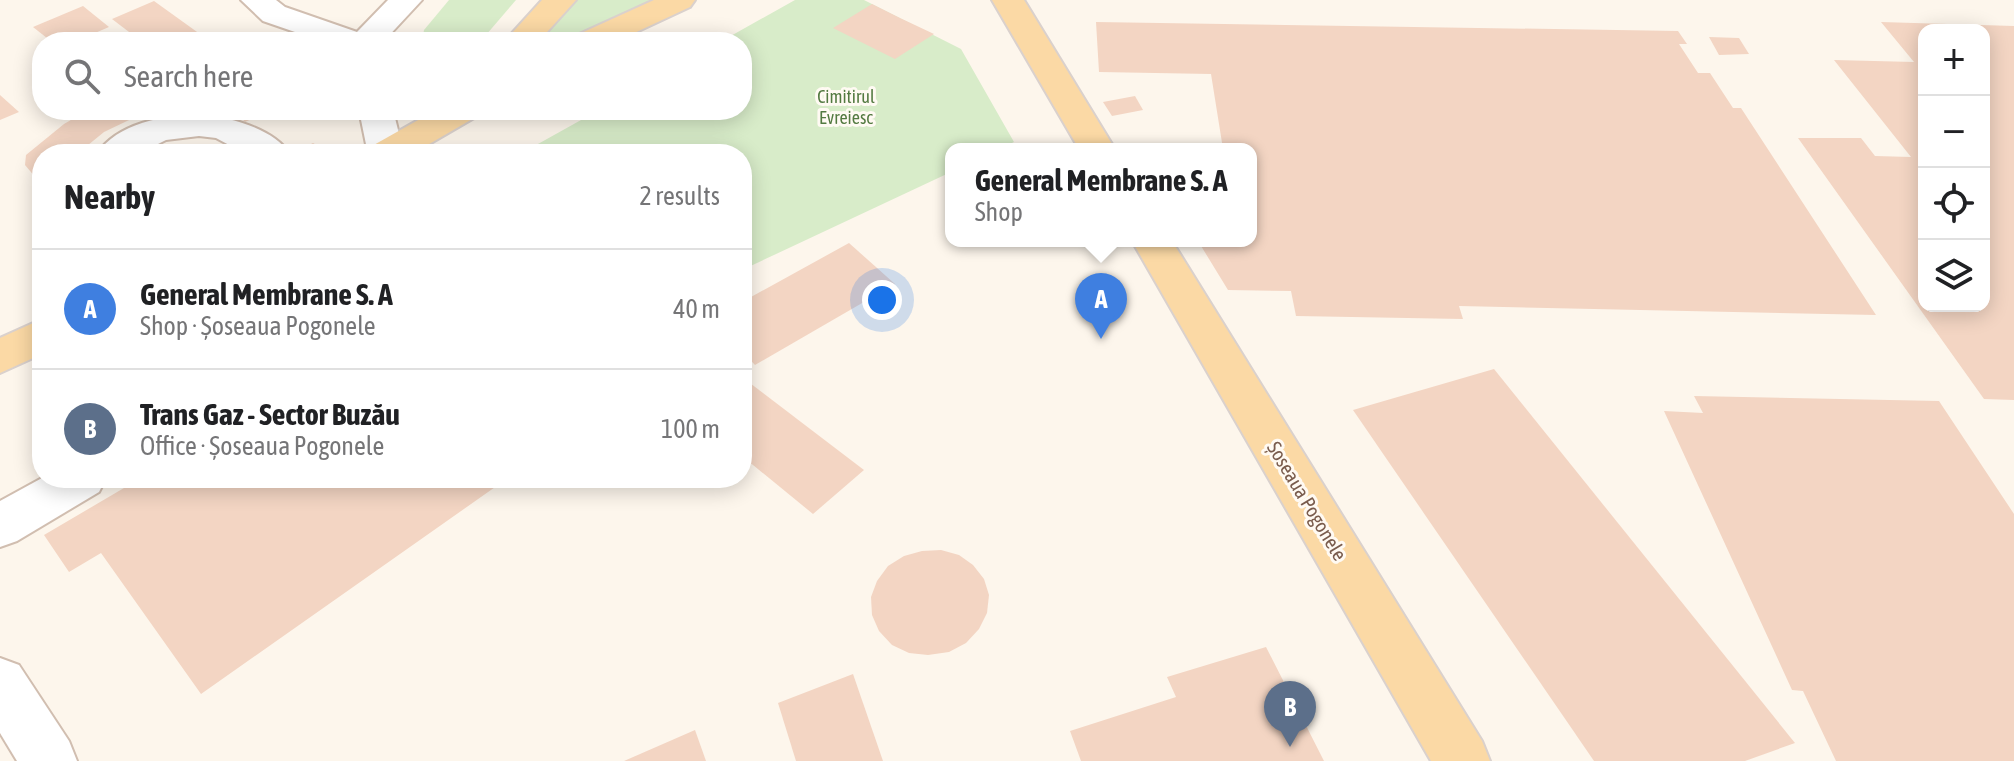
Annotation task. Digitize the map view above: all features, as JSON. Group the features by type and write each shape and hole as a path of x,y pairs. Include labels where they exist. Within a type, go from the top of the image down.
{"main road":[{"path":"530,32 560,0"},
{"path":"610,32 679,0"},
{"path":"1008,0 1093,143"},
{"path":"398,144 428,120"},
{"path":"402,144 444,120"},
{"name":"Șoseaua Pogonele","path":"1156,247 1462,761"},
{"path":"0,357 32,340"}],"lane":[{"path":"257,0 274,14 326,32"},
{"path":"375,32 406,0"},
{"path":"378,120 383,144"},
{"path":"134,144 152,134 186,126 227,130 253,144"},
{"path":"0,526 65,488"},
{"path":"0,683 49,761"}],"green space":[{"path":"449,0 516,0 489,32 424,30"},
{"path":"571,0 659,0 584,32 544,32"},
{"name":"Cimitirul Evreiesc","path":"795,0 864,0 961,49 1014,142 945,143 945,175 752,265 752,144 538,144 581,120 752,120 752,32 738,32"}],"building":[{"path":"154,1 197,32 129,32 112,19"},
{"path":"872,4 934,34 895,59 833,28"},
{"path":"83,6 109,27 97,32 39,32 33,27"},
{"path":"1096,22 1678,31 1687,44 1679,44 1698,73 1710,73 1733,108 1741,108 1876,315 1459,306 1463,319 1296,316 1291,291 1228,290 1202,247 1257,247 1257,143 1222,143 1211,74 1099,72"},
{"path":"1881,22 1948,24 1918,24 1918,306 1798,138 1861,138 1875,156 1911,157 1834,60 1914,62"},
{"path":"1990,25 2014,26 2014,400 1984,399 1922,312 1990,312"},
{"path":"1709,37 1739,38 1749,54 1719,55"},
{"path":"0,95 19,112 0,120"},
{"path":"1135,96 1143,110 1112,116 1103,102"},
{"path":"71,120 129,120 104,132 89,144 39,144"},
{"path":"32,150 32,173 25,165 26,155"},
{"path":"849,243 895,284 755,365 752,362 752,296"},
{"path":"1494,369 1795,743 1745,761 1594,761 1353,410"},
{"path":"752,385 864,470 813,514 752,464"},
{"path":"1694,396 1939,401 2014,514 2014,761 1836,761 1803,691 1792,690 1664,411 1703,413"},
{"path":"124,488 494,488 201,694 101,553 69,572 44,535"},
{"path":"941,550 959,555 973,565 984,579 989,595 987,613 979,629 966,643 949,652 928,655 909,653 892,645 879,631 872,615 871,597 877,581 888,566 904,556"},
{"path":"1266,647 1324,761 1081,761 1070,731 1176,697 1167,677"},
{"path":"853,674 883,761 796,761 778,703"},
{"path":"695,730 706,761 624,761"}],"place":[{"name":"General Membrane S. A","path":"1101,339"},
{"name":"Trans Gaz - Sector Buzău","path":"1290,747"}]}
